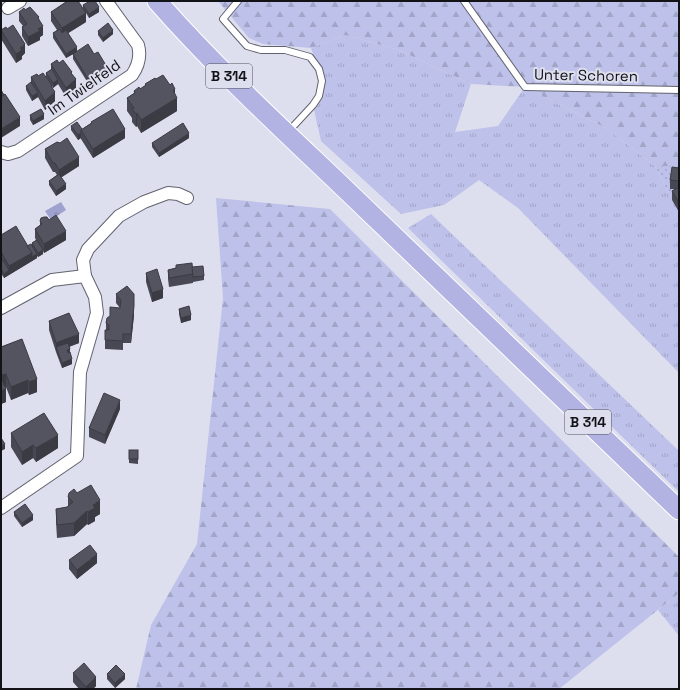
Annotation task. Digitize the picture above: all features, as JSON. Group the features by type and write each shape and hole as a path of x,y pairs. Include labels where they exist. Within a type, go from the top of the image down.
{"main road":[{"name":"B 314","path":"157,1 286,133 679,510"}],"street":[{"path":"8,8 20,1"},
{"name":"Im Twielfeld","path":"1,152 8,154 18,151 132,75 137,69 140,53 138,45 106,1"},
{"path":"1,508 77,456 80,372 97,313 94,297 85,276 83,260 88,249 119,216 144,202 168,192 187,198"},
{"path":"1,308 52,280 85,276"}],"lane":[{"path":"238,1 223,19 247,46 261,50 285,50 310,57 319,69 322,81 318,96 313,105 286,133"},
{"name":"Unter Schoren","path":"464,1 525,87 678,91"}],"green space":[{"path":"218,1 679,1 679,166 655,166 606,128 525,87 471,84 399,50 345,35 311,48 263,44 249,38"},
{"path":"345,35 399,50 471,84 455,132 498,126 525,87 606,128 655,166 679,212 679,373 518,208 479,180 444,205 401,214 321,141 313,105 322,81 311,48"},
{"path":"655,166 679,166 679,212 672,200"},
{"path":"216,198 330,209 679,557 679,593 559,689 136,689 151,625 197,544 223,298"},
{"path":"431,214 679,451 679,492 408,228"},
{"path":"679,593 679,636 658,610"}],"water":[{"path":"61,202 66,210 51,220 45,211"}],"building":[{"path":"66,1 78,1 86,13 62,28 51,12"},
{"path":"90,1 95,1 99,7 89,14 83,5"},
{"path":"30,7 39,17 38,18 43,26 38,29 40,31 28,37 22,27 27,24 19,12 24,8 25,10"},
{"path":"108,23 113,30 103,38 98,31"},
{"path":"13,25 25,44 20,48 22,50 16,54 1,30 6,27 7,29"},
{"path":"60,29 62,33 66,30 77,47 66,54 53,33"},
{"path":"88,44 94,54 98,52 107,67 88,79 73,54"},
{"path":"57,60 59,63 63,60 76,79 66,88 51,64"},
{"path":"52,69 58,80 53,83 46,73"},
{"path":"43,73 52,85 51,86 55,92 45,101 31,77 37,74 38,76"},
{"path":"163,75 170,85 172,83 175,89 173,90 177,98 141,120 137,113 136,114 132,109 134,108 127,98 135,93 134,91 139,87 140,89 146,85 145,84"},
{"path":"31,82 38,93 32,96 26,86"},
{"path":"1,90 4,95 1,97"},
{"path":"5,94 20,117 1,129 1,97"},
{"path":"41,109 44,114 33,121 30,115"},
{"path":"113,109 125,129 93,149 81,130 92,123 91,122"},
{"path":"77,122 82,129 81,133 78,135 71,126"},
{"path":"183,123 189,133 159,153 152,143"},
{"path":"67,138 79,157 59,170 45,149 57,142 60,143"},
{"path":"672,167 679,168 679,181 670,180"},
{"path":"59,174 66,184 56,191 49,181"},
{"path":"679,187 679,203 672,191"},
{"path":"56,215 66,231 44,244 35,229 42,224 40,221 41,218 47,217 49,220"},
{"path":"16,226 32,253 9,266 1,252 1,235"},
{"path":"37,240 43,250 38,253 32,243"},
{"path":"31,244 37,254 32,257 32,253 27,246"},
{"path":"3,260 9,270 4,274 1,268 1,261"},
{"path":"192,263 193,274 169,278 168,270 176,268 176,265"},
{"path":"203,266 204,276 193,277 192,267"},
{"path":"157,269 163,289 152,293 146,273"},
{"path":"127,286 134,294 131,334 123,334 123,341 105,340 105,330 109,330 109,325 106,323 107,318 110,316 110,307 120,308 121,300 116,294"},
{"path":"189,306 191,315 181,318 179,309"},
{"path":"69,313 79,334 56,343 49,321"},
{"path":"22,339 37,379 29,382 28,380 11,387 6,374 1,375 1,347"},
{"path":"68,343 70,349 67,350 68,353 70,352 72,359 62,363 56,347"},
{"path":"1,378 6,389 1,391"},
{"path":"104,393 120,400 105,435 89,428"},
{"path":"44,413 58,435 36,448 33,445 22,452 11,433"},
{"path":"1,438 5,444 1,446"},
{"path":"129,450 138,450 138,459 129,459"},
{"path":"91,485 100,500 93,505 95,508 88,512 87,511 74,523 57,525 56,509 67,507 73,502 68,497 69,493 74,489 77,493"},
{"path":"25,504 33,515 22,523 14,512"},
{"path":"90,545 97,554 77,570 69,560"},
{"path":"84,663 96,677 86,687 73,673"},
{"path":"116,665 125,674 115,683 107,674"}]}
